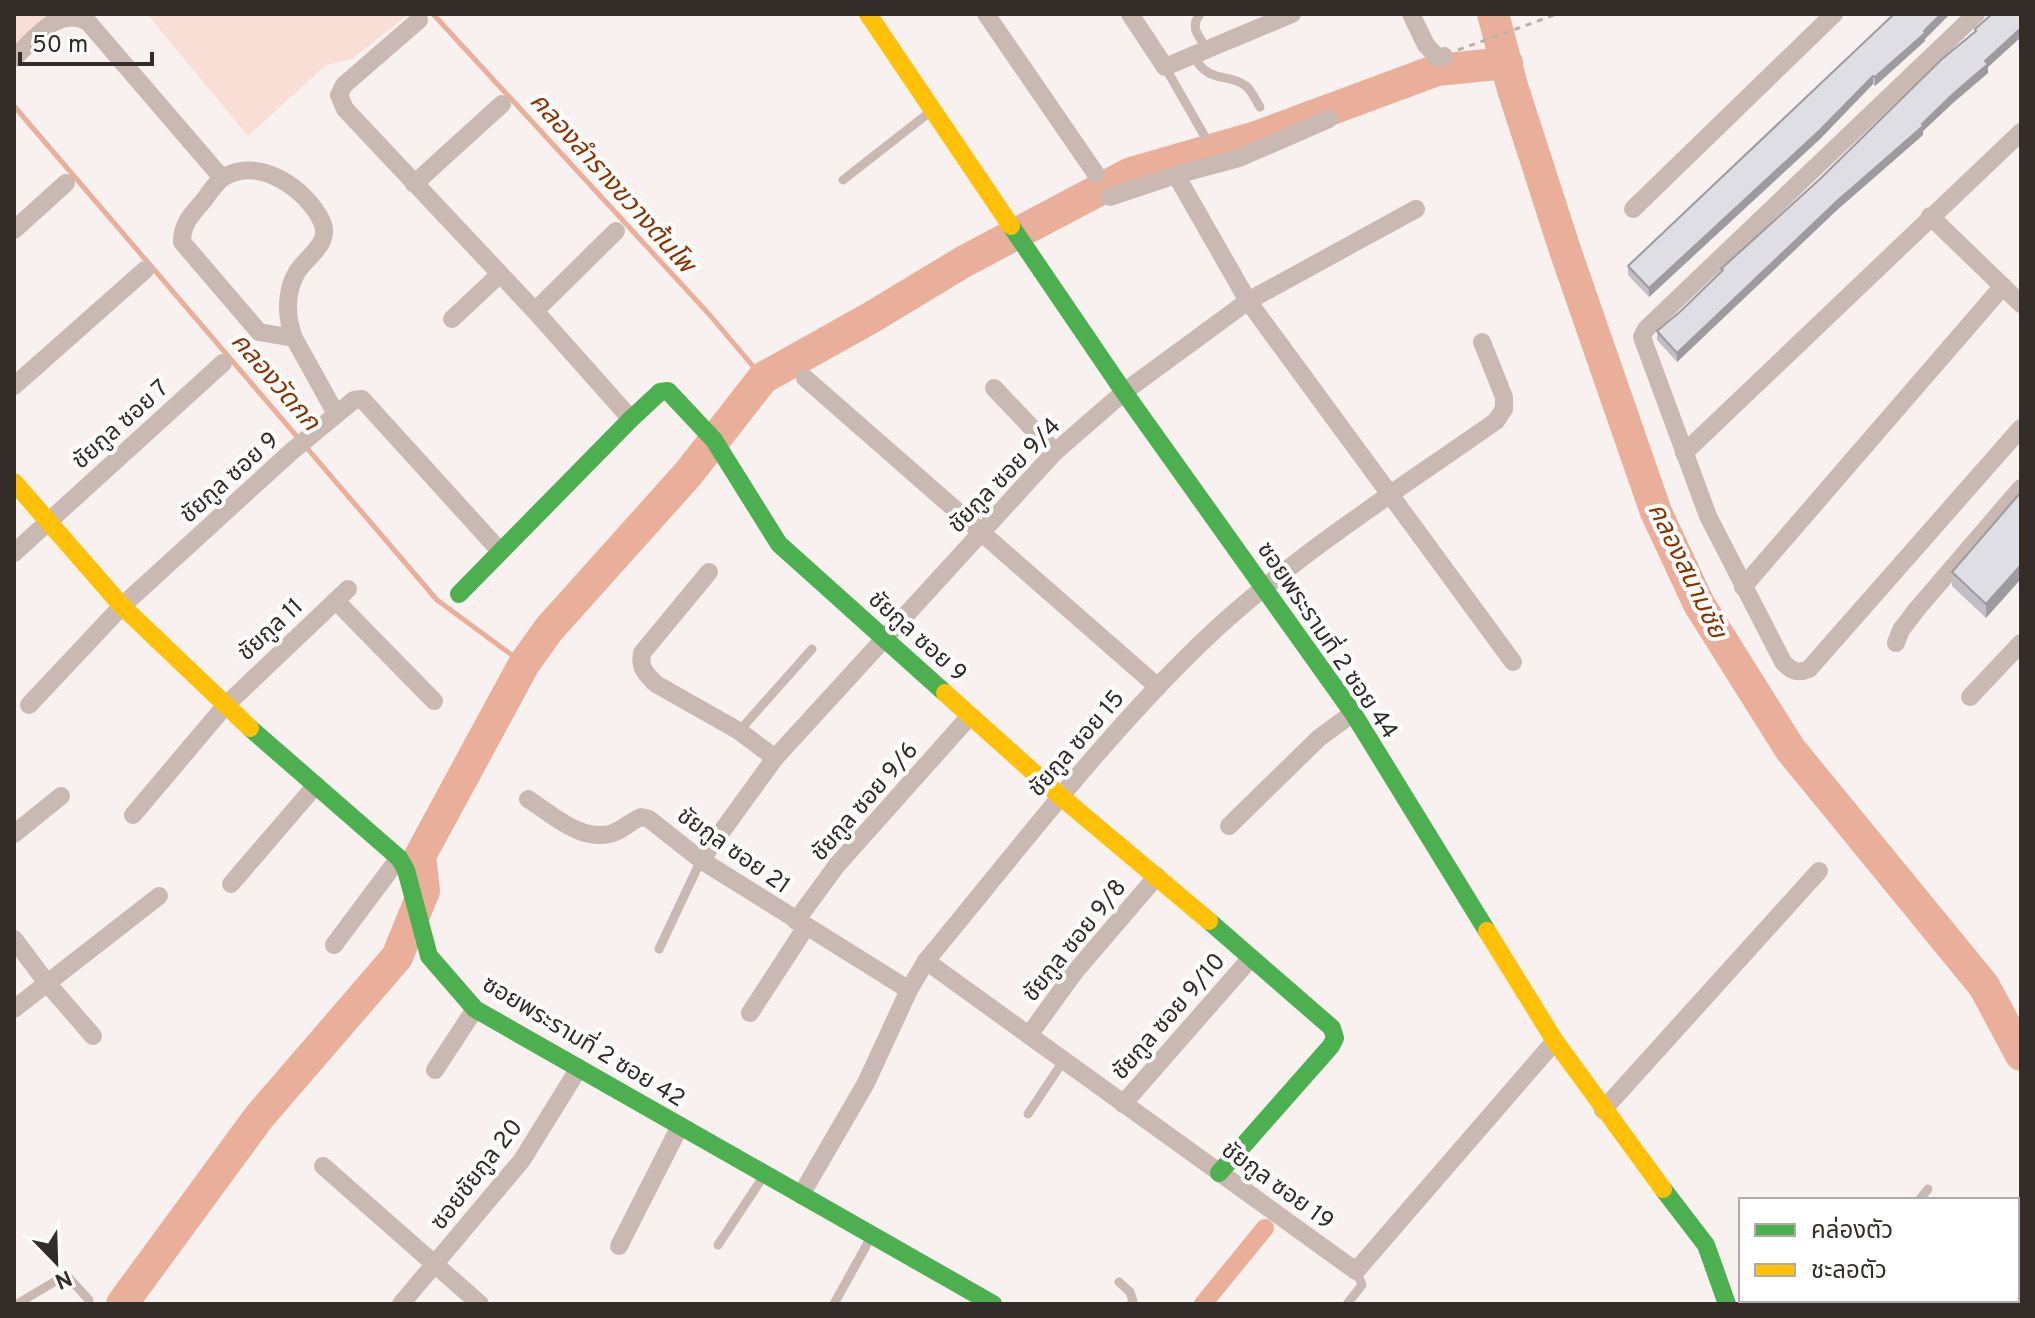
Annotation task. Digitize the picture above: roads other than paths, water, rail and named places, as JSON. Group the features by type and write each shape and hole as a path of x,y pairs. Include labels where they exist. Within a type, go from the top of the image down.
{"street":[{"name":"ซอยพระรามที่ 2 ซอย 44","path":"868,14 1124,392 1353,713 1555,1041 1603,1110 1706,1245 1727,1304"},
{"path":"986,14 1096,174"},
{"path":"1130,14 1165,67 1292,14"},
{"path":"1411,14 1431,51 1438,58 1444,56"},
{"path":"1633,209 1834,14"},
{"path":"1976,14 1646,329 1642,337 1708,516 1783,662 1790,670 1800,673 1809,669 2021,428"},
{"path":"14,58 66,16 88,22 222,178"},
{"path":"419,20 344,85 339,95 345,109 535,311 631,419"},
{"path":"414,184 502,104"},
{"path":"1110,197 1239,158 1329,119"},
{"path":"1684,453 2021,132"},
{"path":"294,338 259,332 182,242 185,222 222,178 249,170 271,174 294,187 321,219 324,227 322,242 291,285 288,324 336,414"},
{"path":"1176,175 1248,301 1513,662"},
{"path":"14,230 66,183"},
{"name":"ชัยกูล ซอย 9/4","path":"701,860 775,758 1055,452 1124,392 1248,301 1416,209"},
{"path":"1930,216 2021,304"},
{"path":"535,311 616,231"},
{"path":"14,386 145,270"},
{"path":"452,319 499,275"},
{"path":"1743,587 2003,286"},
{"name":"ชัยกูล ซอย 15","path":"801,1195 866,1083 909,990 926,961 1060,796 1158,687 1202,642 1264,587 1496,421 1504,409 1504,397 1482,342"},
{"name":"ชัยกูล ซอย 7","path":"14,553 223,363"},
{"path":"805,378 1158,687"},
{"path":"994,388 1055,452"},
{"name":"ชัยกูล ซอย 9","path":"459,594 631,419 660,392 668,391 723,450 772,536 1060,796 1332,1028 1335,1038 1331,1046 1219,1173"},
{"name":"ชัยกูล ซอย 9","path":"29,705 122,606 292,451 354,400 362,399 500,551"},
{"name":"ซอยพระรามที่ 2 ซอย 42","path":"14,482 122,606 225,706 399,858 409,880 429,956 475,1009 984,1302"},
{"path":"1896,643 1901,630 1917,609 2021,488"},
{"path":"709,572 642,653 640,663 656,684 739,731 775,758"},
{"name":"ชัยกูล 11","path":"133,815 225,706 342,595 434,701"},
{"path":"1970,697 2021,643"},
{"path":"1229,826 1319,738 1353,713"},
{"name":"ชัยกูล ซอย 9/6","path":"750,1013 837,865 970,716"},
{"path":"231,884 316,785"},
{"path":"14,834 61,796"},
{"name":"ชัยกูล ซอย 21","path":"528,799 578,832 602,835 615,832 641,817 649,819 701,860 909,990"},
{"path":"334,945 399,858"},
{"path":"1603,1110 1819,871"},
{"name":"ชัยกูล ซอย 9/8","path":"1029,1035 1074,973 1157,876"},
{"path":"14,1009 159,896"},
{"path":"14,939 93,1036"},
{"name":"ชัยกูล ซอย 9/10","path":"1123,1104 1250,959"},
{"name":"ชัยกูล ซอย 19","path":"926,961 1356,1271"},
{"path":"435,1070 475,1009"},
{"path":"1356,1271 1555,1041"},
{"name":"ซอยชัยกูล 20","path":"401,1304 522,1160 579,1068"},
{"path":"619,1246 680,1126"},
{"path":"323,1166 480,1304"}],"lane":[{"path":"1200,14 1194,29 1200,52 1200,69 1243,84 1249,88 1260,107"},
{"path":"1165,67 1204,135"},
{"path":"843,180 932,109"},
{"path":"739,731 812,649"},
{"path":"659,949 701,860"},
{"path":"1028,1114 1064,1060"},
{"path":"718,1245 765,1174"},
{"path":"1921,1198 1928,1189"},
{"path":"834,1304 872,1235"},
{"path":"1347,1304 1358,1294 1362,1285 1356,1271"},
{"path":"17,1304 59,1279 69,1278 89,1300"},
{"path":"1119,1282 1130,1292 1131,1304"}],"waterway":[{"name":"คลองลำรางขวางต้นโพ","path":"433,14 708,313 763,378"},
{"name":"คลองสนามชัย","path":"1493,14 1512,86 1565,250 1656,512 1699,604 1790,749 1984,986 2021,1055"},
{"path":"122,1304 259,1117 397,957 424,891 420,856 524,664 549,629 688,474 763,378 963,262 1131,173 1259,136 1437,70 1507,63"},
{"name":"คลองวัดกก","path":"14,106 437,600 524,664"},
{"path":"1203,1304 1265,1228"}]}
